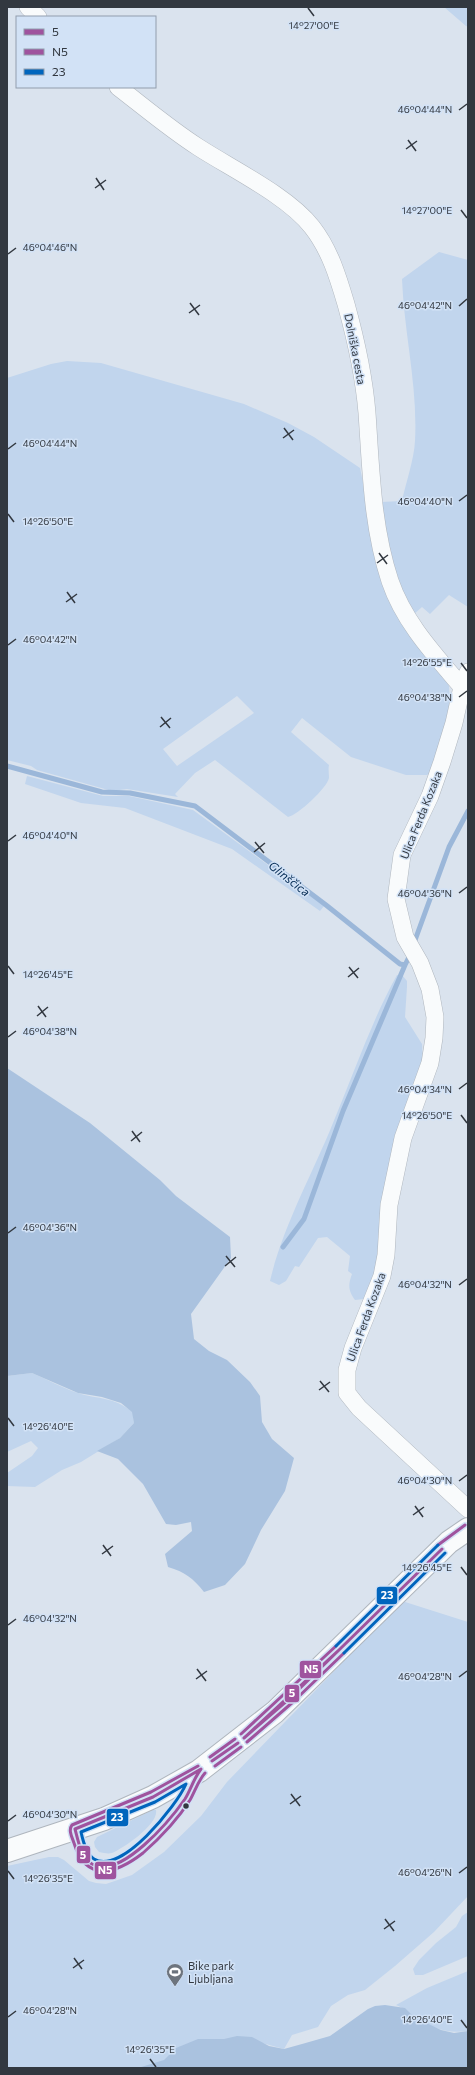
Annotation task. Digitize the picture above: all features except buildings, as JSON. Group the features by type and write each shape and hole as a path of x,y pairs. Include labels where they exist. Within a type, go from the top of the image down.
{"street":[{"path":"28,7 37,16"},
{"name":"Dolniška cesta","path":"119,88 195,145 292,206 312,227 331,255 356,340 366,411 370,471 377,533 391,583 407,618 430,650 466,683"},
{"name":"Ulica Ferda Kozaka","path":"466,683 461,720 430,796 402,855 396,899 405,937 420,963 430,988 435,1017 434,1038 430,1062 403,1138 389,1205 386,1255 382,1276 376,1297 353,1348 348,1370 347,1393 359,1408 468,1509"},
{"path":"7,1851 104,1819 153,1797 199,1772 275,1712 444,1547 468,1529"}],"shaded area":[{"path":"444,7 468,7 468,27 466,26"},
{"path":"439,252 468,260 468,607 449,595 430,614 422,607 413,615 395,579 381,502 402,501 412,463 415,441 415,400 405,320 402,279"},
{"path":"67,361 101,363 244,404 288,423 314,437 360,468 377,551 449,686 450,706 433,772 427,775 406,775 351,757 302,718 291,732 329,765 329,778 323,788 312,800 293,815 288,817 215,760 195,773 175,794 178,797 127,789 112,791 7,760 7,378 51,364","holes":["237,696 254,713 177,766 163,749"]},
{"path":"27,776 103,796 129,796 193,810 324,906 320,911 232,849 125,808 81,803 25,784"},
{"path":"397,975 402,975 407,981 405,1017 422,1044 423,1065 378,1264 364,1299 355,1300 349,1287 352,1274 348,1271 350,1256 327,1237 318,1238 299,1267 295,1266 286,1281 279,1285 270,1281 282,1240 325,1142 371,1029"},
{"path":"7,1068 90,1123 160,1180 176,1196 230,1237 231,1258 191,1314 194,1339 209,1351 227,1360 250,1382 260,1396 262,1422 272,1439 294,1458 285,1491 261,1530 245,1564 225,1585 204,1592 188,1576 168,1567 165,1554 192,1531 191,1522 176,1525 166,1524 143,1484 118,1459 97,1451 120,1438 134,1423 132,1412 121,1403 102,1397 78,1393 32,1373 7,1376"},
{"path":"32,1373 72,1391 119,1403 133,1412 134,1423 120,1438 81,1462 62,1470 35,1487 7,1486 7,1473 32,1456 38,1448 31,1441 7,1452 7,1376"},
{"path":"402,1601 468,1622 468,1896 434,1932 395,1966 365,1990 348,1995 331,2006 318,2027 292,2035 284,2049 262,2043 162,2068 7,2068 7,1866 49,1857 58,1857 64,1860 89,1881 96,1883 106,1884 132,1875 164,1852 201,1816 227,1782"},
{"path":"153,1810 156,1810 152,1822 132,1841 112,1853 99,1852 95,1847 94,1842 97,1837"},
{"path":"468,1912 468,1956 423,1975 415,1975 413,1969 419,1960 436,1943 456,1927 462,1916"},
{"path":"468,1971 467,2031 453,2032 433,2027 396,2005 427,1988"},
{"path":"385,2005 405,2008 414,2017 441,2030 454,2033 468,2031 468,2068 138,2068 164,2060 176,2048 198,2039 224,2039 237,2036 252,2037 269,2046 284,2049 330,2036 368,2009 375,2006"}],"waterway":[{"name":"Glinščica","path":"7,766 102,792 130,793 195,806 326,905 400,964 405,965 410,955"},
{"name":"Glinščica","path":"414,943 449,847 468,811"},
{"path":"283,1247 304,1219 343,1111 405,965"}],"transit line":[{"name":"N5","path":"438,1545 465,1525"},
{"name":"23","path":"336,1646 438,1545"},
{"name":"5","path":"340,1649 442,1549"},
{"name":"5","path":"340,1649 442,1549"},
{"name":"23","path":"344,1653 445,1553"},
{"name":"N5","path":"241,1734 336,1646"},
{"name":"5","path":"244,1738 340,1649"},
{"name":"5","path":"244,1738 289,1699 340,1649"},
{"name":"N5","path":"247,1742 293,1702 344,1653"},
{"name":"N5","path":"210,1757 235,1739"},
{"name":"5","path":"212,1761 238,1743"},
{"name":"5","path":"212,1761 238,1743"},
{"name":"N5","path":"215,1766 241,1747"},
{"name":"N5","path":"198,1766 151,1792 72,1825 70,1829 71,1836 79,1856 86,1864 94,1869 103,1871 112,1870 123,1866 133,1860 143,1853 162,1835 180,1814 190,1800 198,1783 205,1773"},
{"name":"5","path":"201,1769 185,1799 169,1820 157,1833 130,1856 117,1863 104,1867 92,1864 85,1858 80,1848 75,1829 153,1797 201,1769"},
{"name":"23","path":"186,1784 172,1807 147,1836 133,1848 118,1857 105,1862 91,1857 85,1847 81,1832 155,1802 186,1784"}],"place":[{"name":"Bike park Ljubljana","path":"175,1987"}]}
